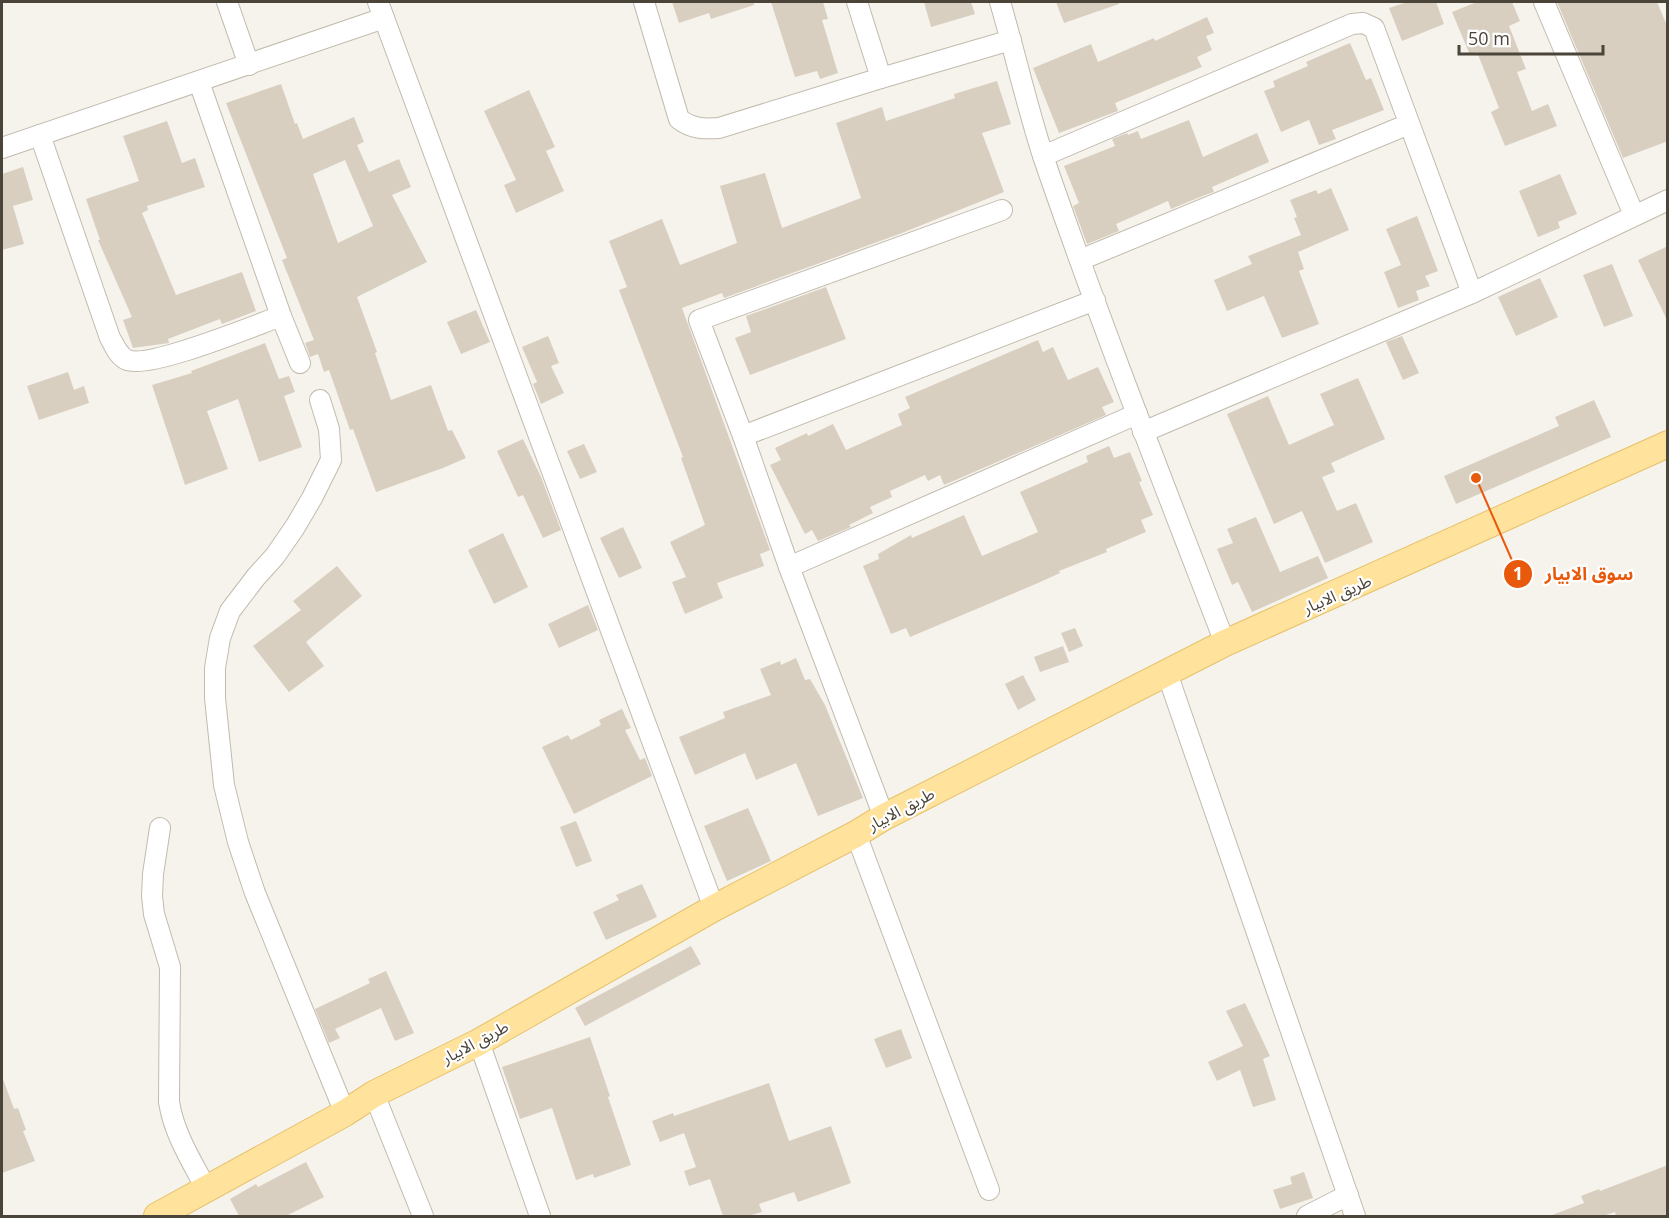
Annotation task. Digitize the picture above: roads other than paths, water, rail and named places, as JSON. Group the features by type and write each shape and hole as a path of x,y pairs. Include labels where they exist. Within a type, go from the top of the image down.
{"main road":[{"name":"طريق الابيار","path":"157,1216 345,1113 374,1094 479,1042 714,908 884,817 1226,643 1668,444"}],"street":[{"path":"227,2 249,65"},
{"path":"644,2 679,119 688,126 704,129 719,128 1011,40"},
{"path":"857,2 881,78"},
{"path":"1000,2 1043,156 1140,423 1226,643"},
{"path":"1544,2 1634,215"},
{"path":"2,148 249,65 381,10 714,908"},
{"path":"1043,156 1352,24 1363,23 1374,28 1472,293"},
{"path":"199,82 281,316 300,363"},
{"path":"1080,260 1410,124"},
{"path":"40,135 110,339 119,355 128,361 157,360 281,316"},
{"path":"789,567 1140,423 1472,293 1668,200"},
{"path":"884,817 789,567 699,320 1002,210"},
{"path":"742,436 1095,300"},
{"path":"320,400 329,429 331,460 295,527 275,556 230,611 220,638 215,668 216,698 224,785 238,842 255,892 345,1113"},
{"path":"1167,673 1355,1216"},
{"path":"160,828 152,896 154,914 170,967 169,1102 171,1118 207,1190"},
{"path":"855,834 988,1190"},
{"path":"479,1042 540,1216"},
{"path":"374,1094 423,1216"},
{"path":"1307,1216 1348,1195"}],"place":[{"name":"سوق الابيار","path":"1476,478"}]}
